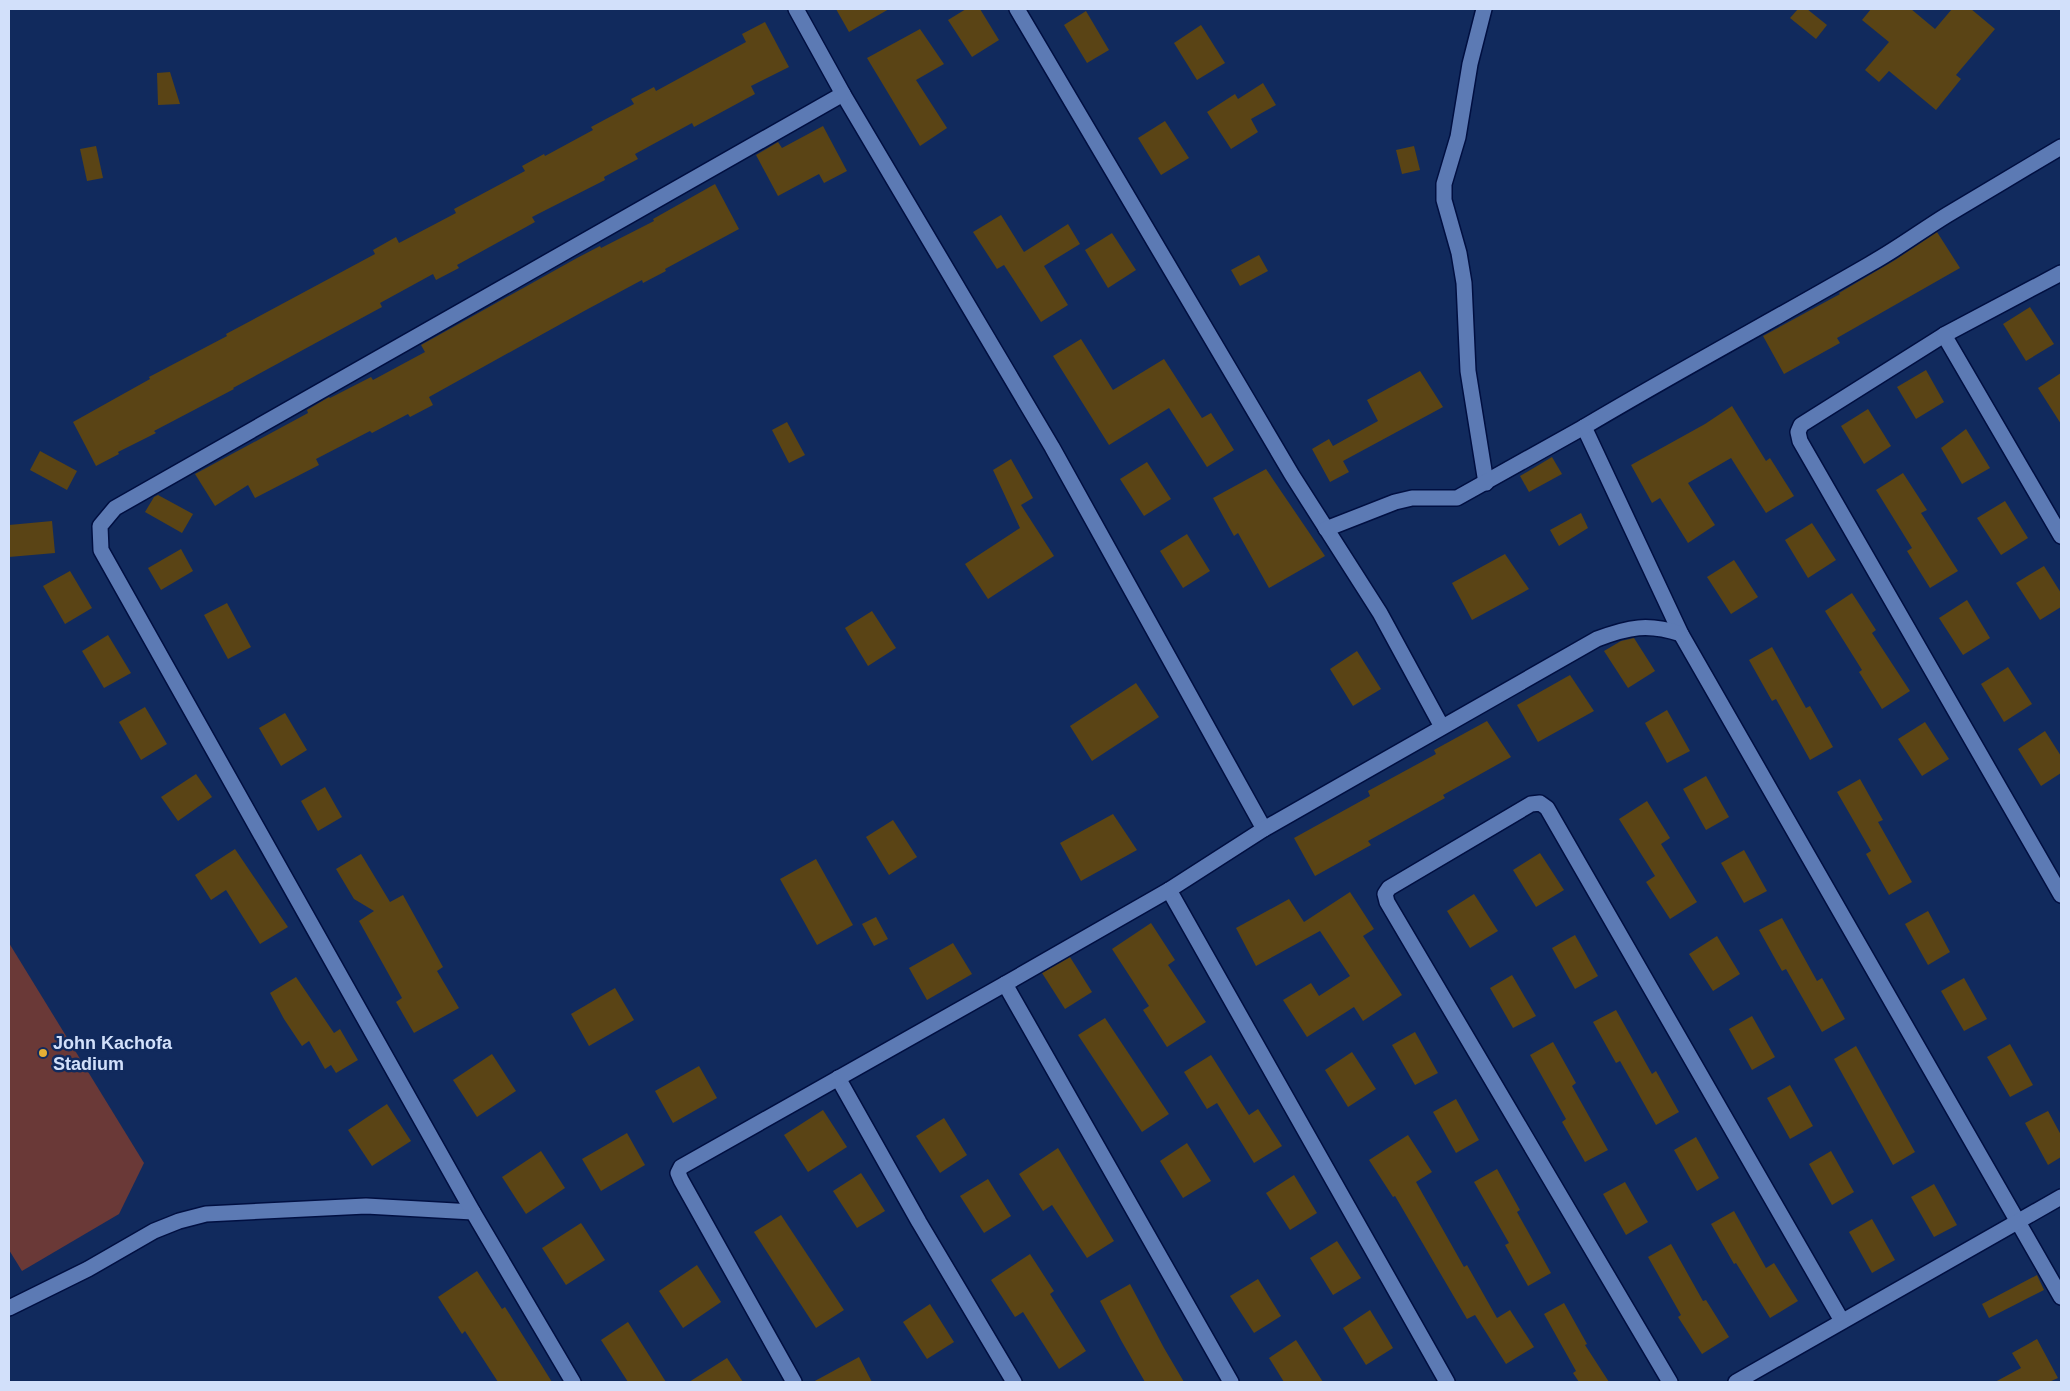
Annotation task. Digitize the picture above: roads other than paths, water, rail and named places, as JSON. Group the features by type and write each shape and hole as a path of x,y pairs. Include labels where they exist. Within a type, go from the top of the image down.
{"street":[{"path":"796,9 843,94 1052,447 1264,829"},
{"path":"1017,9 1292,474 1380,613 1442,727"},
{"path":"1484,9 1470,64 1458,137 1444,184 1444,200 1459,253 1464,283 1468,371 1486,483"},
{"path":"572,1382 473,1212 101,550 100,526 115,508 843,94"},
{"path":"1326,529 1395,502 1412,498 1457,498 1486,483 1739,337 1872,263 2061,147"},
{"path":"2061,273 1944,335 1801,425 1798,432 1800,441 2061,895"},
{"path":"1944,335 2061,536"},
{"path":"1584,427 1681,634 2061,1297"},
{"path":"794,1382 678,1173 681,1167 1169,890 1264,829 1597,639 1641,627 1662,628 1681,634"},
{"path":"1670,1382 1387,902 1385,894 1389,888 1531,804 1540,803 1547,808 1842,1321"},
{"path":"1169,890 1447,1382"},
{"path":"1005,984 1231,1382"},
{"path":"838,1078 924,1230 1014,1382"},
{"path":"1736,1382 2061,1197"},
{"path":"9,1308 88,1269 154,1231 179,1221 206,1214 366,1206 473,1212"}],"place":[{"name":"John Kachofa Stadium","path":"43,1053"}]}
